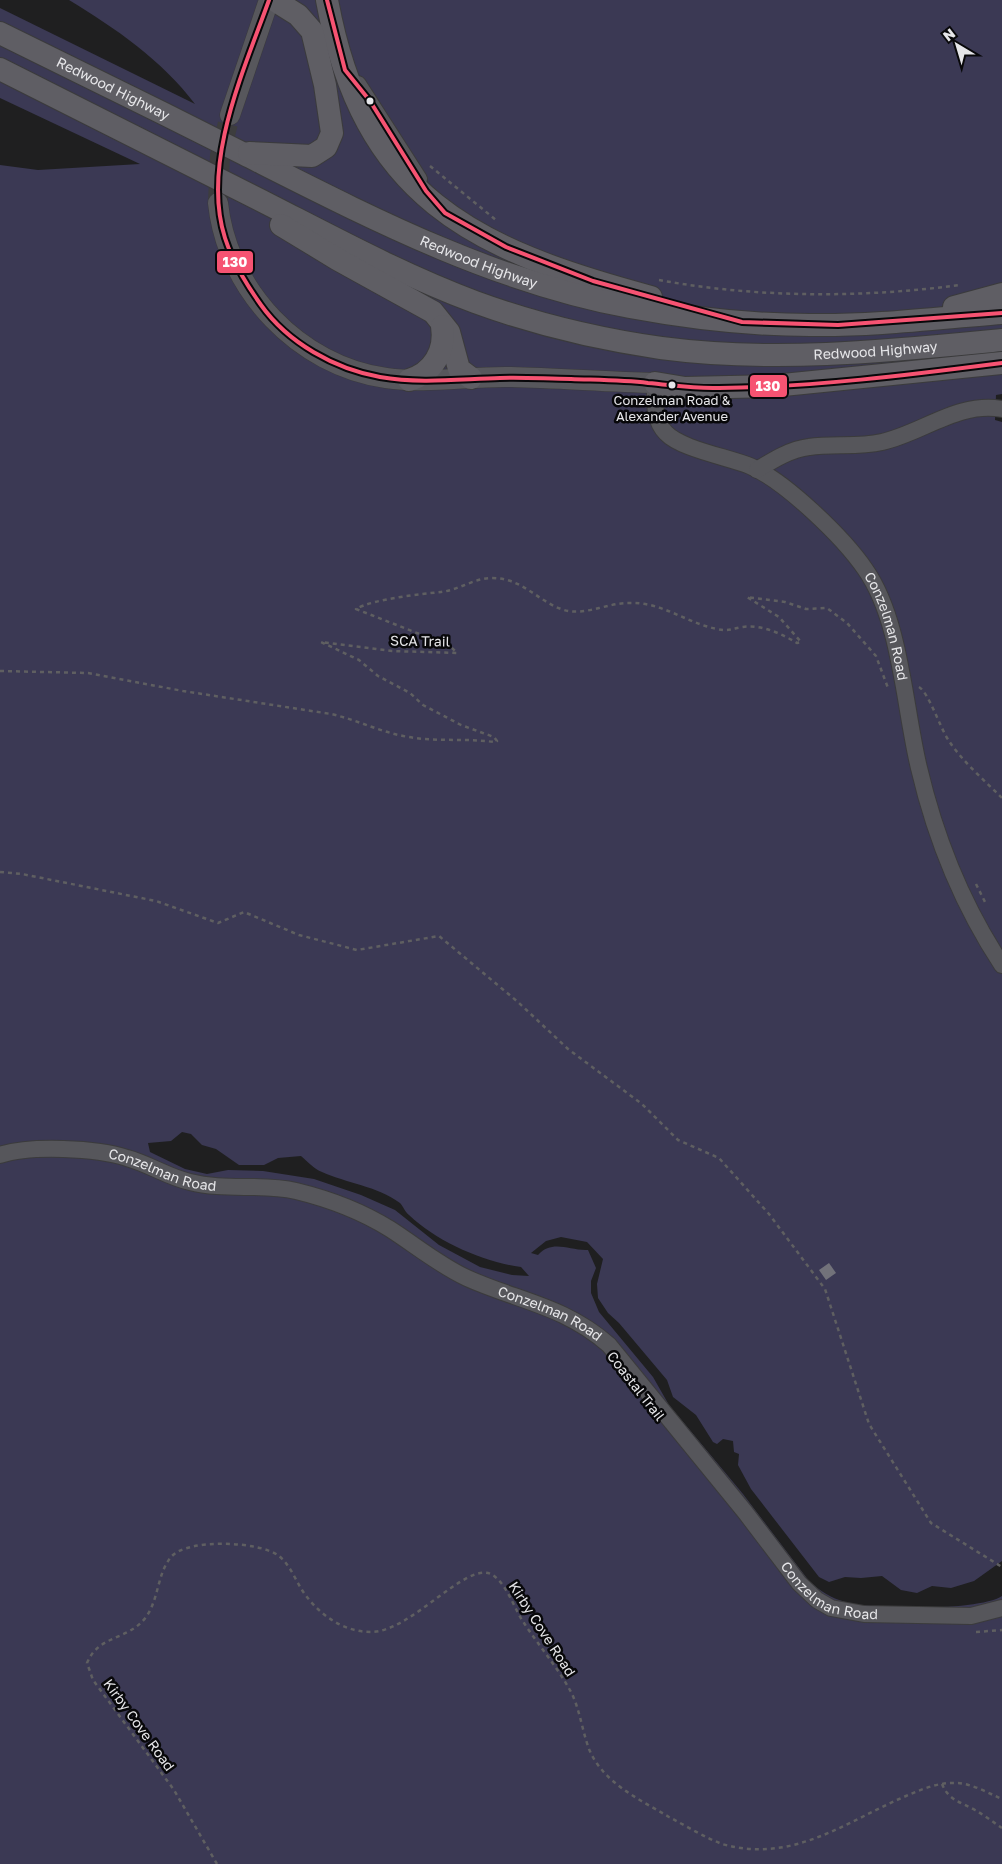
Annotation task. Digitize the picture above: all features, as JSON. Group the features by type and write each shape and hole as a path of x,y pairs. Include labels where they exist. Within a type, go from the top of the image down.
{"highway":[{"path":"242,153 312,156 326,147 332,133 325,85 312,31 303,19 274,0"},
{"path":"296,0 310,8 318,17 343,65"},
{"path":"326,0 343,65 359,109 382,150 407,180 445,213 506,247 564,271 742,322"},
{"name":"Redwood Highway","path":"0,33 399,232 454,256 512,277 570,294 630,307 742,322 808,325 900,322 1002,314"},
{"name":"Redwood Highway","path":"0,70 362,252 446,290 509,314 598,337 690,351 785,355 855,353 1002,340"},
{"path":"193,166 310,243 438,316 449,332 457,366 462,373 471,378"},
{"path":"900,322 1002,294"},
{"path":"409,380 430,369 440,354 443,334 438,316"},
{"path":"655,383 685,388 773,386 1002,363"}],"main road":[{"path":"230,115 269,0"},
{"path":"218,203 223,232 236,267 256,299 279,325 306,347 346,368 369,375 409,380 518,377 655,383"}],"street":[{"name":"Conzelman Road","path":"655,383 656,414 666,433 679,442 757,470 817,518 865,568 886,611 896,688 936,827 966,900 1002,965"},
{"path":"757,470 800,448 873,444 891,440 958,413 979,409 1002,410"},
{"name":"Conzelman Road","path":"0,1155 26,1149 108,1153 126,1157 190,1182 223,1187 272,1187 323,1199 349,1208 388,1228 465,1277 540,1304 576,1320 592,1330 609,1345 745,1512 799,1583 817,1600 831,1608 864,1614 971,1616 1002,1608"}],"path":[{"path":"427,163 500,223"},
{"path":"655,280 745,290 813,293 883,291 965,284"},
{"name":"SCA Trail","path":"0,671 88,673 183,691 331,714 407,737 431,740 494,742 497,740 494,737 461,725 429,708 410,693 378,676 359,660 321,642 392,651 457,652 450,646 377,615 356,609 375,602 442,592 472,581 493,578 519,584 560,608 569,611 628,602 645,604 668,609 700,625 726,631 748,626 779,634 797,643 801,642 798,637 779,617 747,597 785,602 806,609 827,608 847,623 876,656 896,688"},
{"path":"896,688 917,686 926,691 934,713 949,741 1002,798"},
{"path":"0,872 22,874 156,901 218,923 244,912 299,935 356,950 439,936 518,1002 568,1049 642,1104 678,1140 719,1158 769,1214 825,1289 869,1424 931,1523 1002,1567"},
{"name":"Kirby Cove Road","path":"217,1864 174,1790 93,1680 87,1662 92,1650 104,1641 133,1630 146,1616 156,1596 165,1566 173,1554 187,1546 231,1545 264,1549 277,1554 288,1566 312,1603 324,1615 338,1624 373,1632 409,1619 467,1576 483,1573 490,1574 500,1583 522,1622 572,1694 590,1750 606,1774 627,1793 722,1844 748,1851 777,1852 796,1847 843,1829 893,1802 926,1788 942,1784 957,1783 973,1786 1002,1799"},
{"path":"970,1631 1002,1630"},
{"path":"942,1784 946,1793 953,1800 974,1809 1002,1828"}],"shaded area":[{"path":"69,0 1002,0 1002,394 996,395 995,420 1002,422 1002,1561 974,1581 951,1588 932,1586 917,1593 901,1590 882,1576 845,1577 829,1582 819,1577 751,1489 738,1465 739,1454 734,1452 733,1441 723,1439 717,1444 713,1442 696,1415 673,1397 667,1380 619,1323 608,1313 598,1298 597,1284 603,1259 587,1242 561,1237 546,1241 531,1253 538,1255 544,1250 555,1247 588,1250 596,1268 591,1281 591,1293 599,1312 653,1377 669,1405 743,1494 809,1581 817,1588 845,1602 901,1608 950,1607 990,1601 1002,1596 1002,1864 0,1864 0,165 38,170 140,164 0,98 0,8 195,104 153,59","holes":["182,1132 191,1134 202,1145 216,1149 239,1165 264,1165 278,1158 301,1156 319,1171 391,1197 400,1203 420,1225 447,1242 492,1261 521,1267 529,1276 512,1275 480,1267 439,1245 395,1210 361,1195 314,1179 263,1171 228,1170 207,1174 185,1169 150,1152 148,1143 171,1141"]}],"building":[{"path":"829,1263 836,1273 826,1280 819,1270"}],"tunnel":[{"path":"218,203 220,155 230,115"}],"transit line":[{"name":"130","path":"269,0 248,56 229,117 218,179 219,209 225,238 232,256 245,281 261,305 285,331 330,361 363,373 395,379 571,379 629,381 710,388 825,383 1002,363"},
{"name":"130","path":"327,0 345,70 370,101 426,191 445,213 506,247 593,281 742,322 838,325 1002,313"}],"place":[{"name":"Conzelman Road & Alexander Avenue","path":"672,385"}]}
